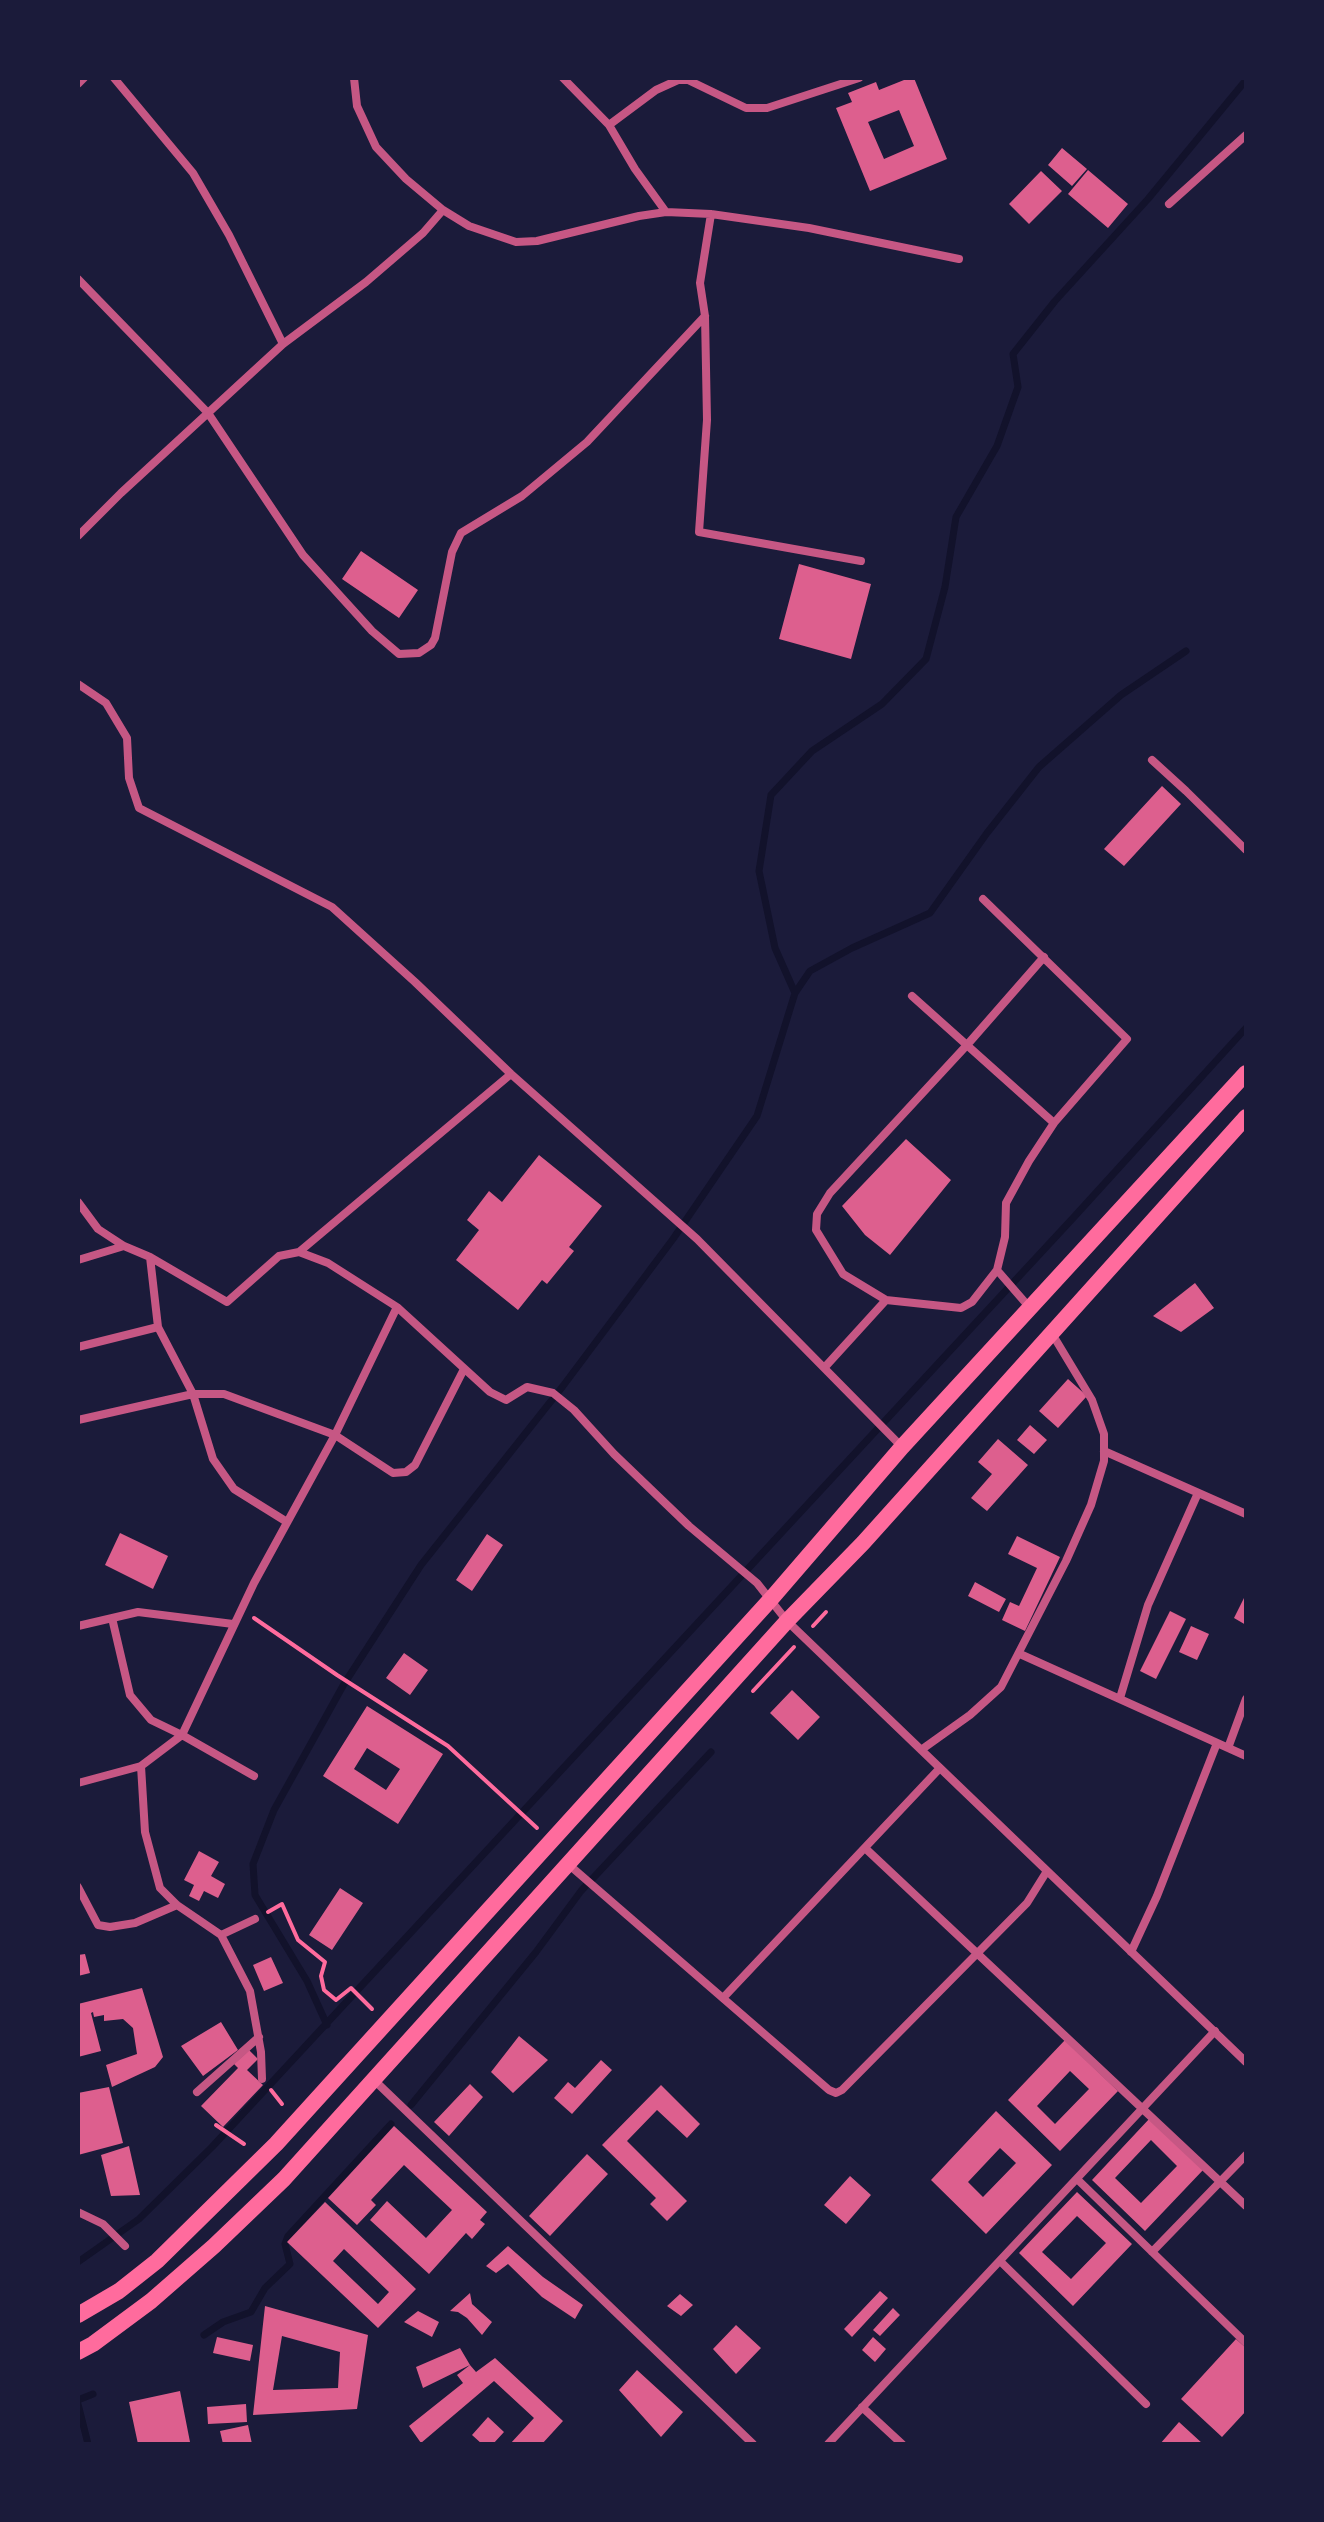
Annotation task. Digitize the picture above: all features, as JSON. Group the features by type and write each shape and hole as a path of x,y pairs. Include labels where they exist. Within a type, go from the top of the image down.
{"highway":[{"path":"78,2315 119,2291 157,2261 276,2144 771,1599 902,1447 1246,1073"},
{"path":"78,2352 151,2301 284,2179 1246,1117"}],"street":[{"path":"78,84 84,78"},
{"path":"114,78 193,173 229,235 283,344"},
{"path":"354,78 357,106 376,147 406,179 443,210 469,226 516,242 537,241 666,212 711,214 809,228 959,259"},
{"path":"563,78 609,125 666,212"},
{"path":"609,125 656,90 678,80 688,80 746,108 767,108 859,78"},
{"path":"1169,204 1246,135"},
{"path":"78,536 283,344 366,282 423,233 443,210"},
{"path":"711,214 700,283 705,316 707,420 699,532 861,561"},
{"path":"78,279 208,413 303,555 372,631 399,654 419,653 435,638 452,552 461,533 522,496 587,442 705,316"},
{"path":"78,684 106,703 127,738 129,778 139,808 332,907 511,1074 697,1239 902,1447"},
{"path":"1152,760 1246,850"},
{"path":"983,899 1044,957 1127,1039 1054,1123 1029,1161 1006,1203 1005,1237 997,1270 972,1302 961,1308 886,1300 843,1274 816,1230 817,1214 830,1193 1044,957"},
{"path":"912,996 1054,1123"},
{"path":"78,1202 98,1229 227,1302 279,1256 299,1252 511,1074"},
{"path":"78,1260 124,1246"},
{"path":"299,1252 328,1263 397,1307 490,1392 506,1400 527,1387 553,1393 574,1410 614,1454 689,1526 757,1583 787,1621 1246,2062"},
{"path":"150,1257 158,1327 193,1394 213,1459 234,1489 287,1522"},
{"path":"997,1270 1031,1309"},
{"path":"825,1367 886,1300"},
{"path":"78,1783 141,1766 182,1735 233,1624 335,1435 397,1307"},
{"path":"78,1347 158,1327"},
{"path":"921,1750 970,1715 1001,1687 1020,1654 1091,1505 1104,1461 1104,1434 1092,1400 1051,1332"},
{"path":"78,1420 193,1394 224,1394 335,1435 393,1473 406,1472 415,1465 464,1369"},
{"path":"1104,1451 1246,1514"},
{"path":"1120,1698 1148,1605 1198,1493"},
{"path":"78,1626 138,1612 233,1624"},
{"path":"112,1618 130,1695 151,1720 254,1776"},
{"path":"1020,1654 1246,1756"},
{"path":"1228,1748 1246,1699"},
{"path":"1131,1952 1157,1896 1217,1743"},
{"path":"141,1766 145,1832 160,1888 177,1905 221,1935 250,1991 259,2037 262,2079"},
{"path":"723,1998 940,1768"},
{"path":"865,1848 1246,2206"},
{"path":"567,1864 836,2093 1027,1903 1047,1871"},
{"path":"78,1887 98,1925 110,1927 135,1923 177,1905"},
{"path":"221,1935 255,1919"},
{"path":"828,2444 1215,2031"},
{"path":"197,2092 259,2037"},
{"path":"374,2080 753,2444"},
{"path":"1152,2252 1246,2155"},
{"path":"1077,2179 1246,2343"},
{"path":"78,2212 103,2224 125,2246"},
{"path":"1000,2261 1146,2404"},
{"path":"862,2407 902,2444"}],"path":[{"path":"241,1609 448,1746 537,1828"},
{"path":"282,1904 298,1940 325,1962 321,1976 324,1990 336,2000 351,1988 372,2009"},
{"path":"216,2125 244,2144"}],"building":[{"path":"914,78 947,159 870,191 836,108 852,102 848,93 876,82 879,90","holes":["899,110 914,146 884,159 868,122"]},
{"path":"1062,148 1087,169 1072,186 1048,165"},
{"path":"1088,170 1128,204 1108,228 1068,194"},
{"path":"1041,171 1062,191 1029,224 1009,204"},
{"path":"361,551 418,590 399,618 342,579"},
{"path":"799,564 871,584 851,659 779,639"},
{"path":"1162,786 1181,804 1124,866 1104,849"},
{"path":"906,1139 951,1180 890,1255 865,1235 842,1206"},
{"path":"539,1155 602,1206 569,1247 574,1251 547,1284 542,1280 518,1310 456,1260 479,1230 467,1220 489,1191 502,1202"},
{"path":"1195,1283 1214,1308 1181,1332 1153,1316"},
{"path":"1068,1379 1087,1396 1058,1428 1039,1411"},
{"path":"1030,1425 1047,1440 1034,1454 1017,1440"},
{"path":"998,1439 1028,1465 987,1511 971,1498 992,1474 978,1462"},
{"path":"120,1533 168,1556 153,1589 105,1565"},
{"path":"487,1534 503,1545 472,1591 456,1580"},
{"path":"1017,1536 1060,1557 1025,1631 1002,1620 1010,1602 1019,1606 1037,1568 1008,1554"},
{"path":"975,1582 1006,1599 999,1612 968,1596"},
{"path":"1246,1594 1246,1625 1234,1618"},
{"path":"1170,1611 1186,1619 1156,1679 1140,1671"},
{"path":"1191,1626 1209,1634 1197,1660 1179,1652"},
{"path":"404,1653 428,1670 410,1695 386,1678"},
{"path":"792,1690 820,1717 798,1740 770,1713"},
{"path":"367,1706 443,1754 398,1824 323,1776","holes":["367,1748 400,1769 386,1790 354,1769"]},
{"path":"199,1851 219,1862 211,1876 225,1884 218,1898 204,1891 199,1901 189,1896 194,1885 184,1880"},
{"path":"340,1888 363,1903 332,1950 309,1935"},
{"path":"85,1954 90,1973 78,1976 78,1955"},
{"path":"271,1957 283,1983 264,1991 253,1965"},
{"path":"142,1988 163,2057 155,2067 112,2087 106,2065 137,2054 133,2028 123,2019 104,2021 104,2015 94,2017 91,2013 101,2051 78,2057 78,2004"},
{"path":"221,2022 238,2050 203,2076 181,2046"},
{"path":"519,2036 548,2060 513,2093 491,2072"},
{"path":"1065,2040 1118,2091 1060,2151 1008,2100","holes":["1070,2071 1089,2089 1055,2124 1037,2106"]},
{"path":"249,2050 258,2059 247,2070 263,2085 223,2127 201,2106 238,2068 234,2064"},
{"path":"601,2060 612,2070 572,2114 554,2098 568,2082 575,2088"},
{"path":"470,2084 483,2097 449,2136 434,2122"},
{"path":"661,2085 700,2124 687,2138 657,2110 627,2141 687,2201 667,2221 650,2204 656,2198 602,2145"},
{"path":"109,2087 123,2143 78,2155 78,2093"},
{"path":"996,2111 1052,2165 986,2234 931,2180","holes":["1000,2148 1016,2163 983,2197 968,2182"]},
{"path":"1150,2118 1204,2169 1145,2231 1092,2180","holes":["1151,2140 1177,2166 1141,2203 1115,2178"]},
{"path":"394,2126 487,2212 480,2220 485,2224 472,2239 466,2233 429,2274 370,2220 387,2201 426,2238 452,2210 404,2165 371,2200 376,2205 357,2225 328,2198"},
{"path":"129,2146 140,2195 111,2196 101,2155"},
{"path":"587,2154 608,2174 550,2236 529,2216"},
{"path":"850,2176 871,2195 846,2224 824,2205"},
{"path":"1077,2192 1132,2244 1073,2306 1019,2253","holes":["1077,2216 1106,2243 1071,2279 1042,2252"]},
{"path":"325,2202 416,2289 378,2328 287,2242","holes":["344,2249 389,2292 378,2304 333,2261"]},
{"path":"508,2246 543,2277 583,2305 575,2319 542,2297 508,2264 496,2273 486,2266"},
{"path":"880,2291 888,2298 852,2337 844,2329"},
{"path":"470,2293 472,2304 492,2322 482,2335 467,2318 450,2311"},
{"path":"680,2294 693,2305 681,2316 667,2306"},
{"path":"265,2306 368,2335 357,2409 253,2415","holes":["282,2336 340,2352 338,2388 273,2390"]},
{"path":"893,2308 900,2315 880,2336 873,2330"},
{"path":"418,2311 439,2322 432,2337 404,2322"},
{"path":"736,2325 761,2348 736,2374 713,2349"},
{"path":"217,2337 253,2345 250,2361 213,2353"},
{"path":"873,2337 886,2349 875,2362 862,2350"},
{"path":"1236,2339 1246,2348 1246,2411 1222,2437 1181,2399"},
{"path":"460,2348 470,2365 423,2388 416,2367"},
{"path":"495,2358 563,2421 542,2444 510,2444 534,2418 494,2381 421,2443 409,2426 463,2383 457,2375 470,2365 476,2372"},
{"path":"637,2370 683,2412 661,2437 619,2390"},
{"path":"180,2391 190,2442 138,2444 129,2402"},
{"path":"246,2404 247,2422 208,2424 207,2407"},
{"path":"488,2417 504,2432 493,2444 482,2444 472,2435"},
{"path":"1179,2422 1203,2444 1160,2444"},
{"path":"248,2425 252,2444 223,2444 220,2431"}],"waterway":[{"path":"795,993 775,948 759,871 771,795 812,751 882,704 926,659 945,587 956,517 997,446 1018,387 1013,354 1055,301 1148,199 1246,80"},
{"path":"327,2025 307,1981 255,1895 253,1864 274,1810 344,1684 421,1565 563,1386 673,1239 757,1116 795,993 810,971 852,948 930,913 1039,767 1121,695 1186,651"},
{"path":"78,2262 139,2219 212,2147 1246,1028"},
{"path":"411,2105 536,1952 581,1891 711,1752"},
{"path":"204,2335 223,2322 251,2312 265,2288 290,2264 285,2244 288,2236 391,2124"},
{"path":"78,2400 93,2394"},
{"path":"78,2404 88,2444"}]}
